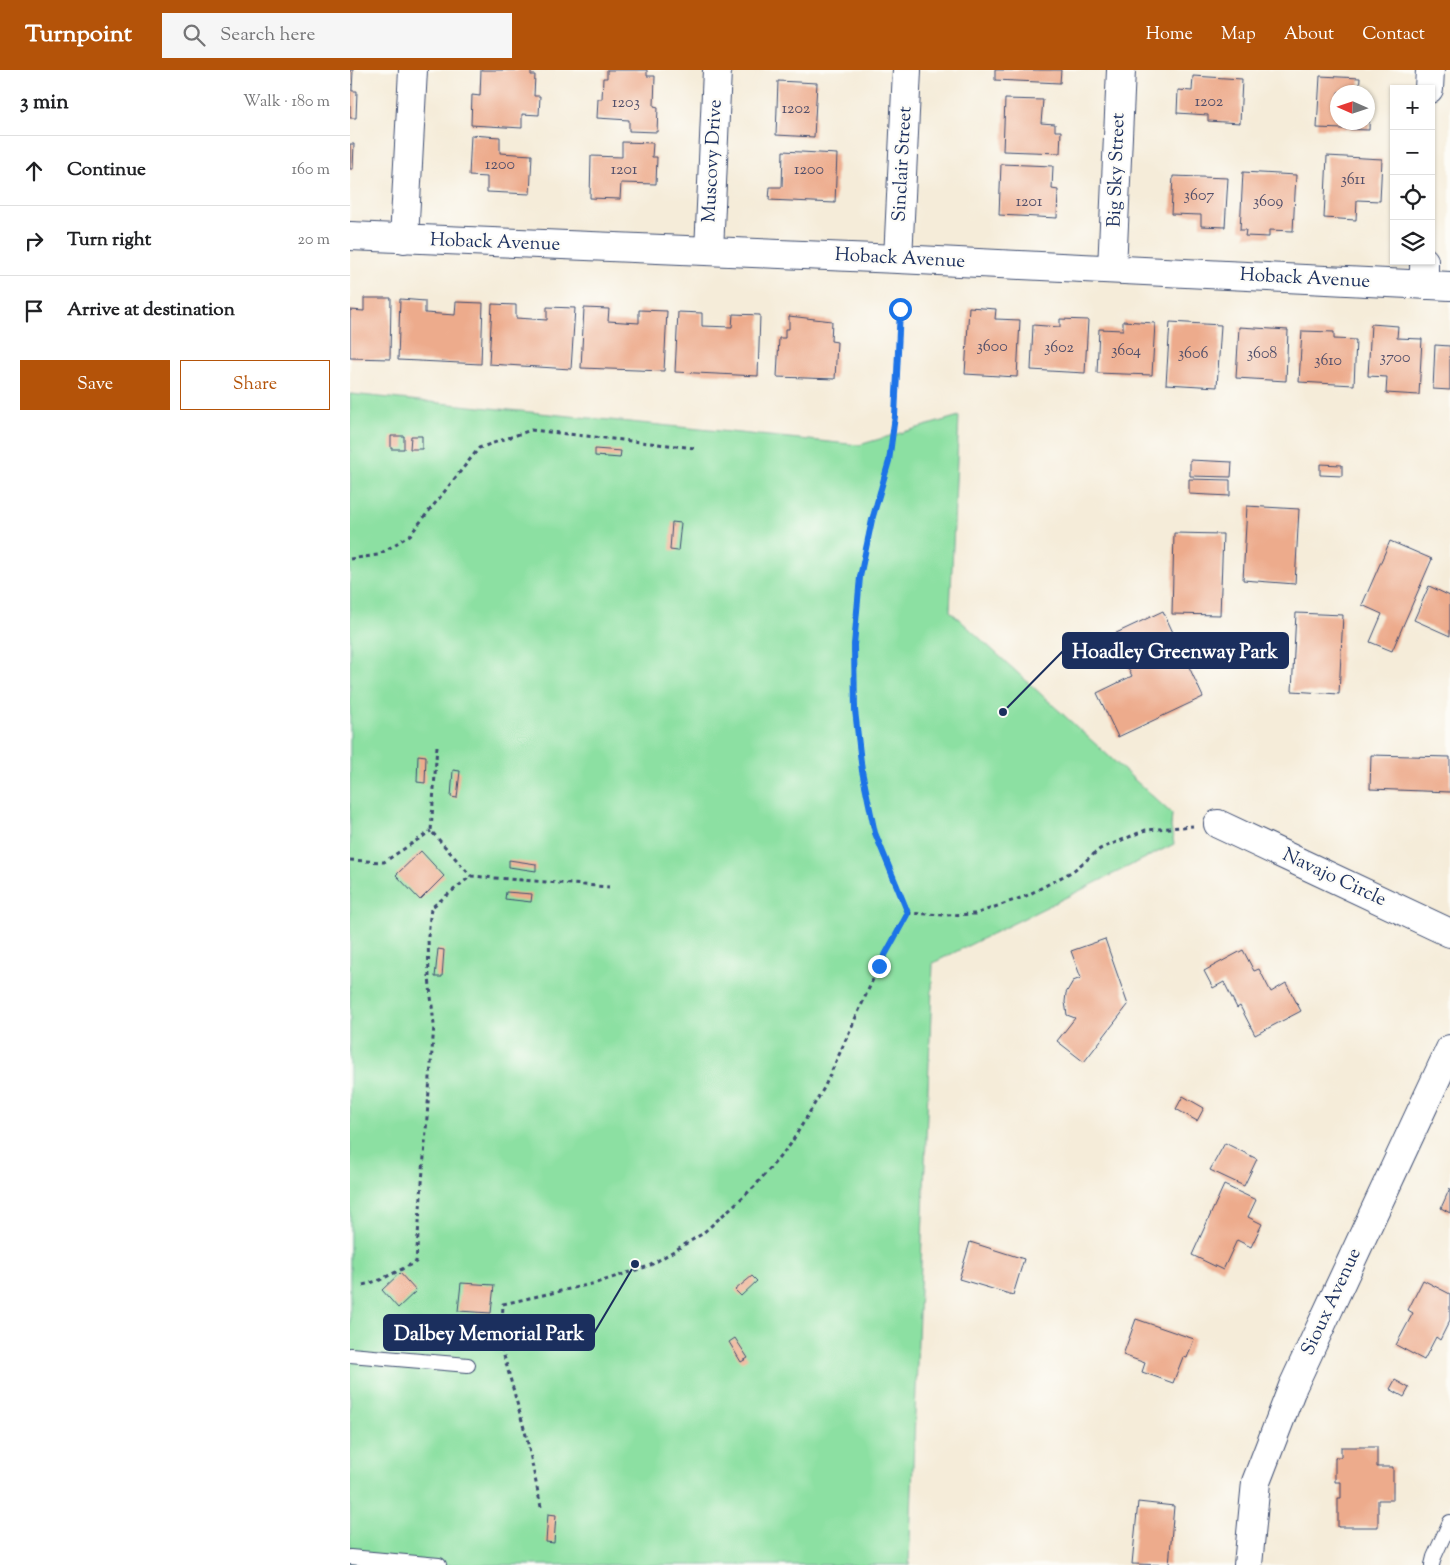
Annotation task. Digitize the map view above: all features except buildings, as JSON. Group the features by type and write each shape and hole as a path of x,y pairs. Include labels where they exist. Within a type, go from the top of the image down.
{"street":[{"path":"404,239 413,70"},
{"name":"Muscovy Drive","path":"709,251 718,70"},
{"name":"Sinclair Street","path":"898,259 907,70"},
{"name":"Big Sky Street","path":"1112,269 1121,70"},
{"path":"1429,85 1430,70"},
{"name":"Hoback Avenue","path":"350,236 1112,269 1433,277"},
{"name":"Navajo Circle","path":"1218,824 1450,933"},
{"name":"Sioux Avenue","path":"1248,1565 1256,1482 1293,1386 1450,1049"}],"lane":[{"path":"350,1356 468,1365"},
{"path":"1432,1565 1450,1522"},
{"path":"350,1557 439,1565"}],"path":[{"path":"900,309 895,416 889,461 872,520 860,577 854,645 855,701 862,771 875,833 908,913"},
{"path":"350,559 378,555 410,535 480,448 531,430 695,448"},
{"path":"437,746 431,831 471,876"},
{"path":"908,913 975,914 1026,896 1073,871 1100,850 1146,830 1218,824"},
{"path":"350,860 384,862 431,831"},
{"path":"363,1285 380,1280 416,1262 434,1025 429,977 428,936 431,908 471,876 610,887"},
{"path":"541,1508 527,1439 501,1345 503,1304 596,1283 650,1266 702,1234 754,1187 790,1145 824,1088 879,966 908,913"}],"green space":[{"path":"350,394 859,445 959,416 950,611 1172,814 1171,827 1174,844 933,963 909,1565 350,1565"}],"place":[{"name":"Hoadley Greenway Park","path":"1003,712"},
{"name":"Dalbey Memorial Park","path":"635,1264"}],"route":[{"path":"879,966 908,913 875,833 862,771 855,710 854,645 860,577 872,520 889,461 895,416 900,309"}]}
